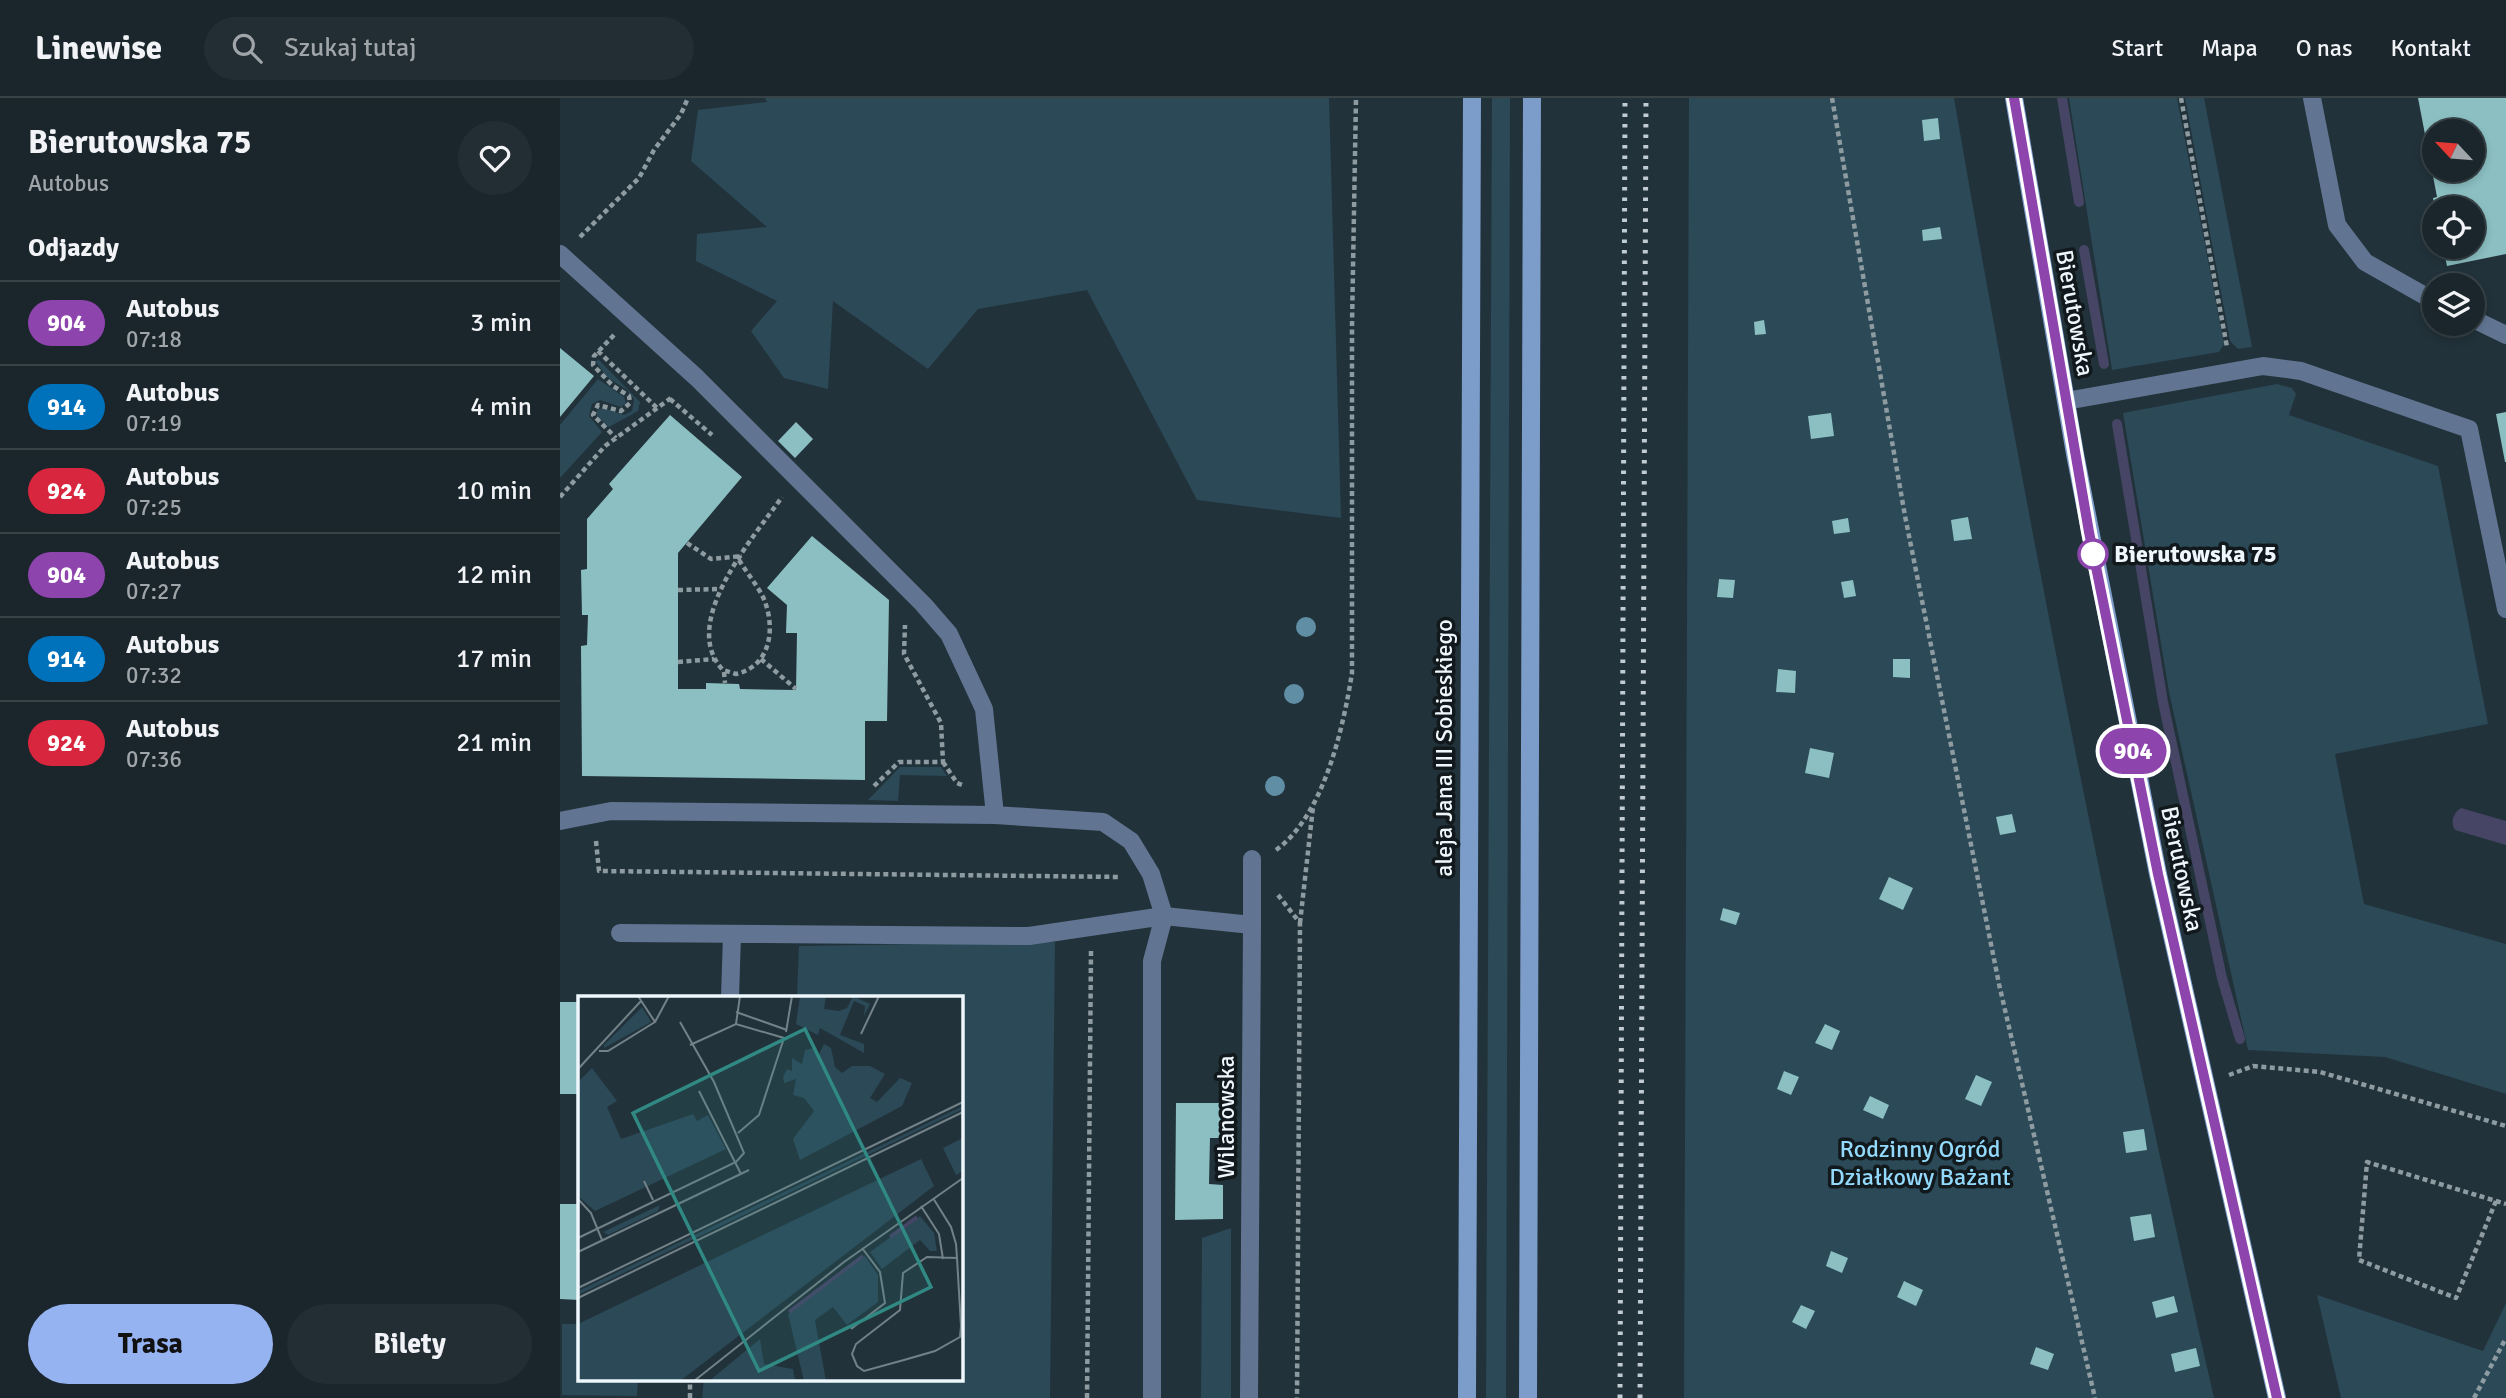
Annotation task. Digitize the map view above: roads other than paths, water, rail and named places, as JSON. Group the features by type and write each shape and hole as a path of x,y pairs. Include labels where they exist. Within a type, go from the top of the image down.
{"main road":[{"name":"aleja Jana III Sobieskiego","path":"1467,1398 1472,98"},
{"path":"1528,1398 1532,98"},
{"name":"Bierutowska","path":"2014,98 2066,401 2158,874 2277,1398"}],"street":[{"path":"2312,98 2337,225 2365,262 2422,294"},
{"path":"561,254 697,378 923,604 949,634 984,709 995,815"},
{"path":"2485,325 2506,335"},
{"path":"2066,401 2263,366 2301,371 2469,429 2506,609"},
{"path":"560,821 611,811 995,815 1103,822 1131,841 1151,874 1164,916 1152,961 1152,1398"},
{"name":"Wilanowska","path":"1249,1398 1252,859"},
{"path":"620,933 1029,936 1164,916 1252,925"},
{"path":"730,996 732,935"}],"waterway":[{"path":"2062,98 2079,202"},
{"path":"2084,250 2104,364"},
{"path":"2117,424 2163,702 2222,978 2240,1039"}],"railway":[{"path":"1620,1398 1625,98"},
{"path":"1640,1398 1646,98"}],"place":[{"name":"Bierutowska 75","path":"2093,554"}],"park label":[{"name":"Rodzinny Ogród Działkowy Bażant","path":"1920,1163"}]}
